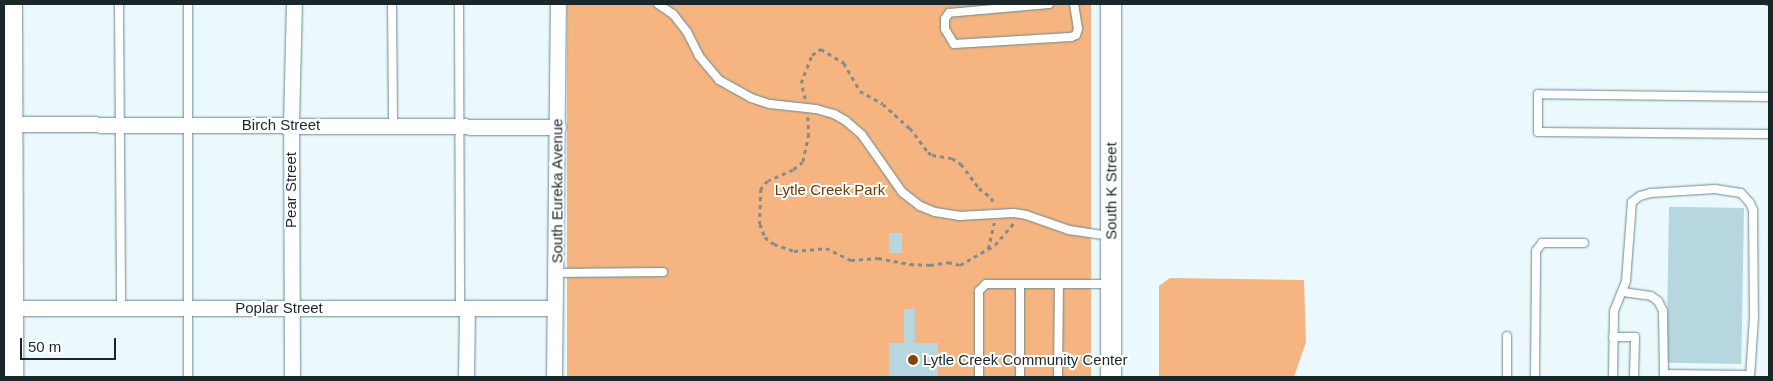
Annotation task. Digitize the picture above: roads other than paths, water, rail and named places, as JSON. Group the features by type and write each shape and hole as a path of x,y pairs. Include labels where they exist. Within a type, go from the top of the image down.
{"main road":[{"path":"11,4 7,124 8,308 12,377"}],"street":[{"name":"Pear Street","path":"292,377 291,124 294,4"},
{"name":"South Eureka Avenue","path":"554,377 553,308 557,273 558,4"},
{"name":"South K Street","path":"1111,4 1111,377"},
{"name":"Birch Street","path":"7,124 291,124 558,127"},
{"name":"Poplar Street","path":"8,308 553,308"},
{"path":"463,308 466,377"}],"lane":[{"path":"119,4 121,307"},
{"path":"188,4 188,377"},
{"path":"392,4 393,125"},
{"path":"459,4 459,126 463,308"},
{"path":"658,4 672,14 687,32 699,56 719,80 751,98 770,104 807,108 834,114 862,135 902,192 920,206 935,212 959,216 1014,213 1047,221 1069,230 1111,236"},
{"path":"1049,4 949,13 945,18 945,29 954,44 1071,37 1076,34 1078,29 1074,4"},
{"path":"1769,97 1538,94 1538,132 1769,134"},
{"path":"1613,377 1615,304 1623,292 1626,281 1632,202 1640,196 1666,191 1715,189 1741,193 1750,203 1753,210 1754,317 1750,376 1664,376 1663,311 1658,301 1651,296 1623,292"},
{"path":"1536,377 1536,251 1542,243 1584,243"},
{"path":"557,273 663,272"},
{"path":"979,377 980,291 986,284 1111,284"},
{"path":"1020,284 1020,377"},
{"path":"1058,377 1059,284"},
{"path":"1507,336 1507,377"},
{"path":"1613,337 1635,337 1634,377"}],"place":[{"name":"Lytle Creek Community Center","path":"913,360"}],"park label":[{"name":"Lytle Creek Park","path":"830,190"}]}
